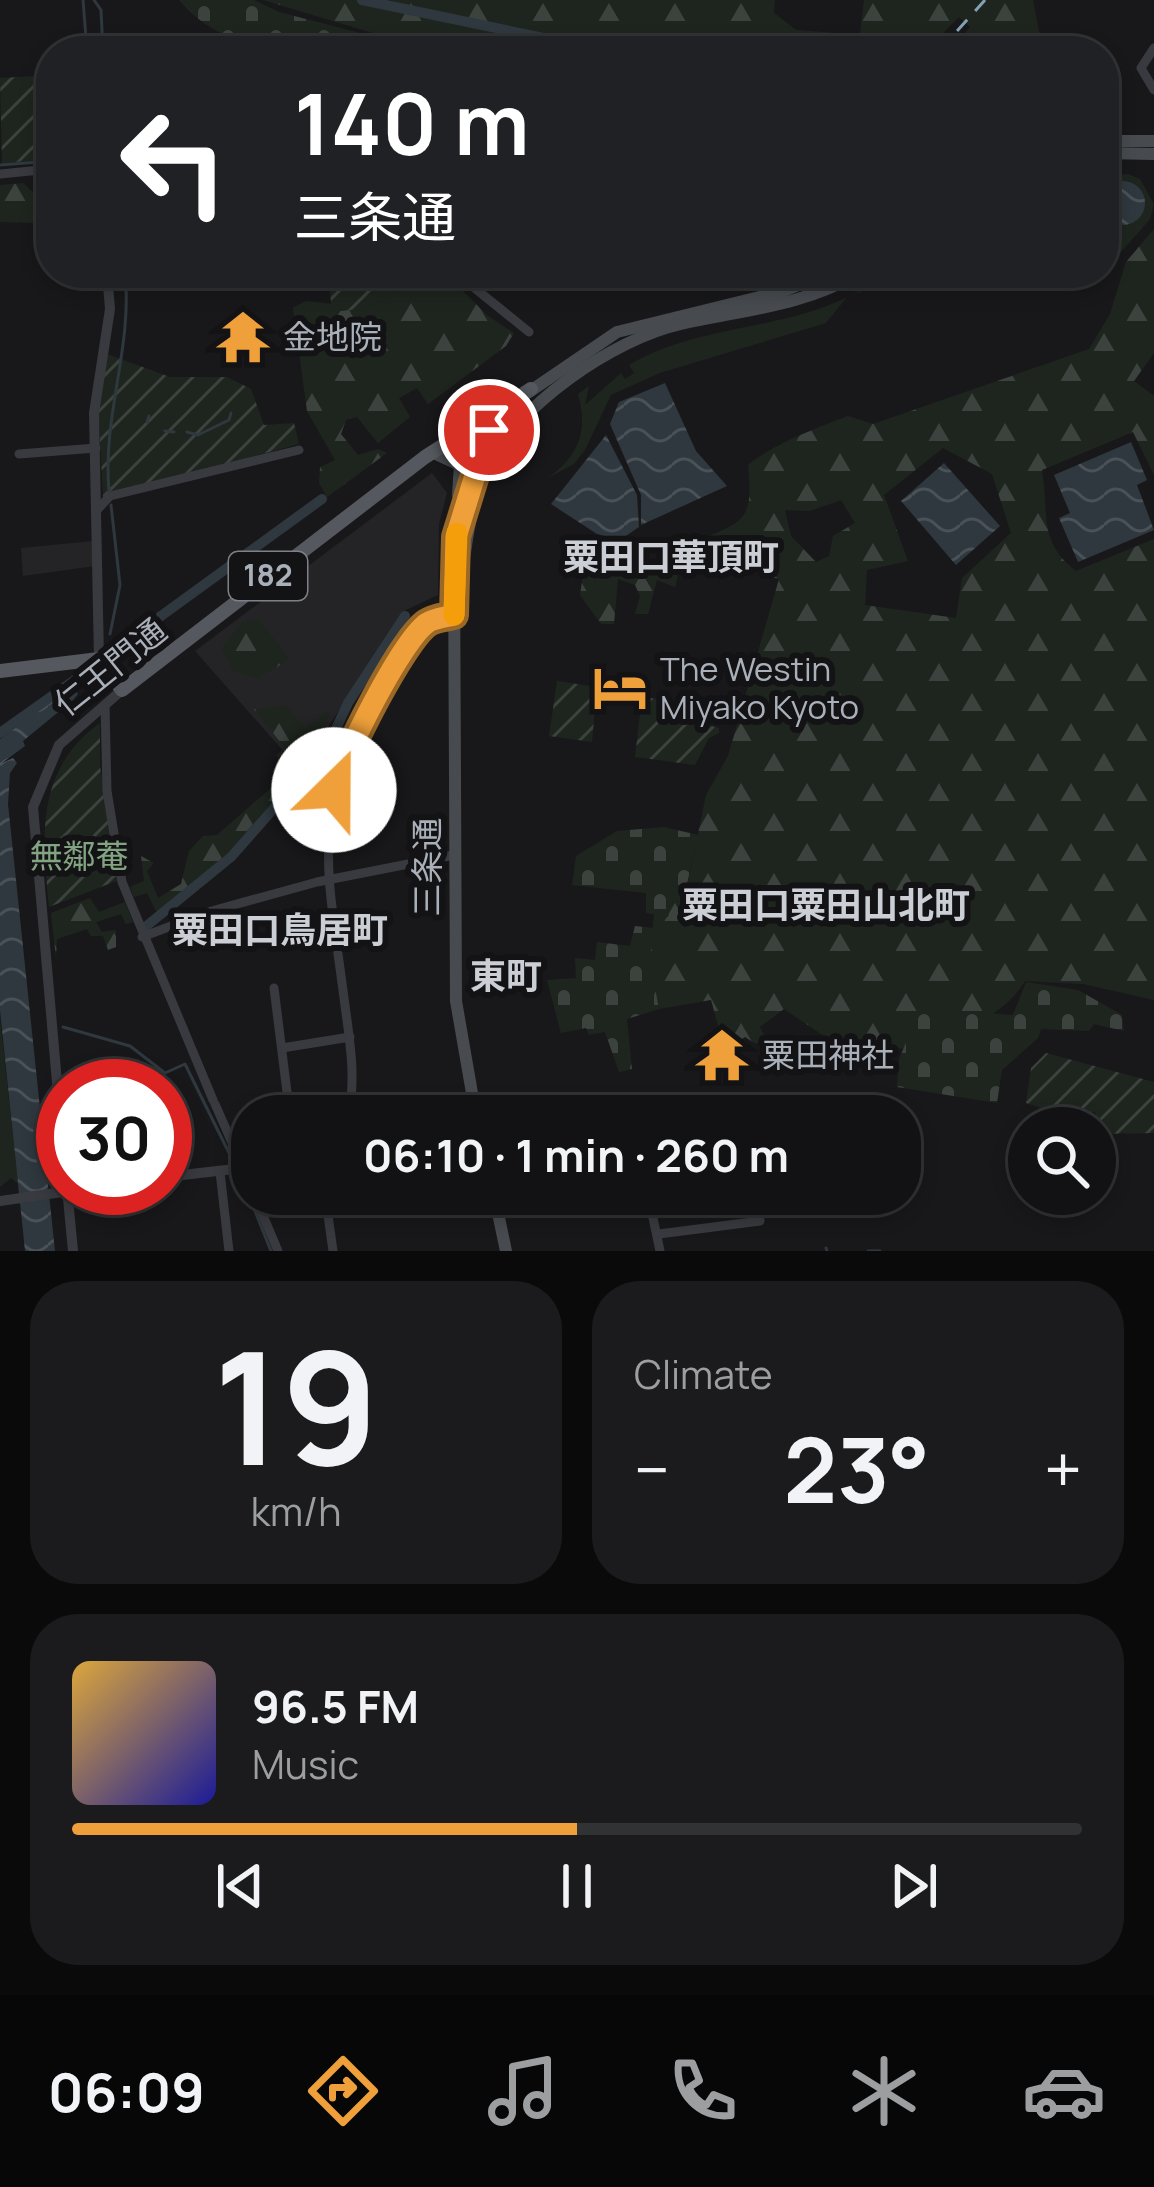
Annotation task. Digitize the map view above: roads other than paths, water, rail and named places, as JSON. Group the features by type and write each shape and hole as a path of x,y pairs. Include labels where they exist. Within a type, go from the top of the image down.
{"main road":[{"path":"1119,141 1154,141"},
{"path":"1119,153 1154,154"},
{"name":"三条通","path":"472,1095 456,1001 454,615 460,517 496,420 531,389 617,332 663,316 791,288"},
{"name":"三条通","path":"454,615 475,504 493,456 532,410 621,344 677,324 801,299 826,288"},
{"path":"496,420 596,354 621,344"},
{"name":"仁王門通","path":"122,690 417,466 531,389"},
{"name":"182","path":"417,466 496,420"},
{"path":"438,455 453,458 462,469 450,545 454,615"},
{"path":"0,671 99,659 122,690"},
{"path":"498,1215 506,1251"}],"street":[{"path":"1154,48 1141,68 1154,90"},
{"path":"0,174 36,171"},
{"path":"99,659 95,394 110,309 108,288"},
{"path":"475,288 529,332"},
{"path":"19,454 96,448"},
{"path":"98,509 110,496 298,450"},
{"path":"353,1095 350,1037 328,881 330,809 351,747 416,635 431,620 454,615"},
{"name":"仁王門通","path":"54,1059 32,817 37,788 53,753 122,690"},
{"path":"105,703 114,846 142,937 231,1135"},
{"path":"142,937 208,912 454,855"},
{"path":"274,988 288,1095"},
{"path":"282,1048 350,1037"},
{"path":"192,1175 231,1170"},
{"path":"220,1172 229,1251"},
{"path":"0,1201 36,1197"},
{"path":"69,1215 73,1251"},
{"path":"263,1215 277,1251"},
{"path":"328,1215 333,1251"},
{"path":"654,1215 660,1251"},
{"path":"659,1234 760,1221 759,1215"}],"water":[{"path":"1119,182 1131,183 1145,203 1138,218 1119,224"},
{"path":"665,383 696,451 727,486 641,525 641,495 610,424 619,402"},
{"path":"606,435 637,495 639,527 620,540 597,534 551,504"},
{"path":"1131,442 1147,480 1137,485 1154,530 1078,562 1059,518 1070,513 1054,475"},
{"path":"944,463 1000,526 956,565 901,501"},
{"path":"72,686 78,694 2,763 13,758 17,763 10,773 8,804 36,1070 36,1215 51,1215 55,1251 25,1251 0,1010 0,739"}],"waterway":[{"path":"83,0 86,36"},
{"path":"94,0 101,10 102,36"},
{"path":"362,0 534,36"},
{"path":"0,165 36,162"},
{"path":"109,491 126,288"},
{"path":"187,432 198,435 229,420 231,413"},
{"path":"147,422 149,416"},
{"path":"165,431 174,432"},
{"path":"117,648 322,499"},
{"path":"110,634 120,585 111,505"},
{"path":"144,928 231,857 327,748 348,703 405,616"},
{"path":"0,733 83,674"},
{"path":"63,1027 130,1046 165,1073 185,1064 231,1157"},
{"path":"257,1215 271,1251"},
{"path":"868,1251 880,1251"}],"place":[{"name":"金地院","path":"243,337"},
{"name":"The Westin Miyako Kyoto","path":"620,688"},
{"name":"粟田神社","path":"722,1055"}],"district":[{"name":"粟田口華頂町","path":"671,557"},
{"name":"粟田口粟田山北町","path":"826,905"},
{"name":"粟田口鳥居町","path":"280,930"},
{"name":"東町","path":"506,976"}],"park label":[{"name":"無鄰菴","path":"79,856"}]}
